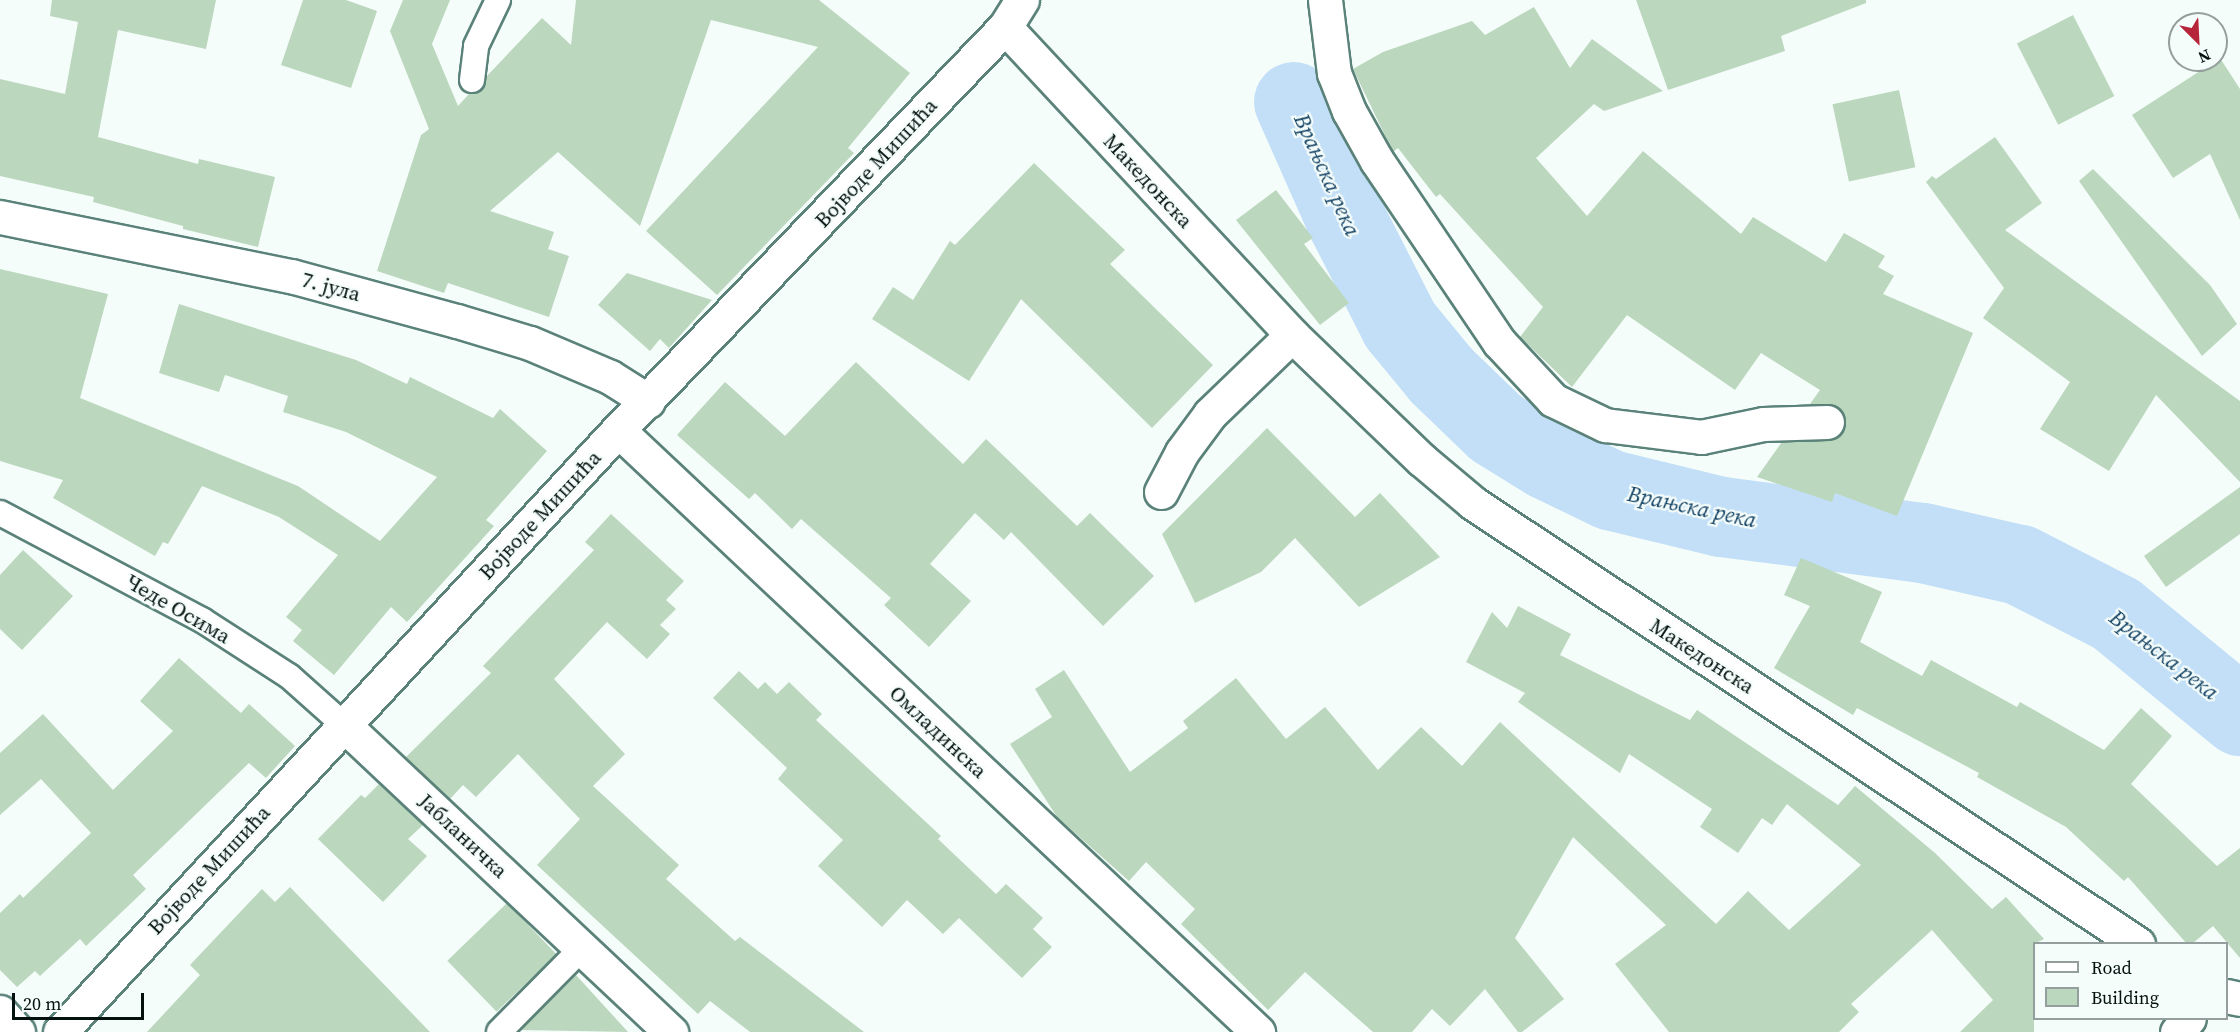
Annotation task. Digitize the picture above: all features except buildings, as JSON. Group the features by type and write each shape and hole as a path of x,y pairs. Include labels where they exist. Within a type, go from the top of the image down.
{"street":[{"name":"Војводе Мишића","path":"60,1032 618,430 1005,27 1022,0"},
{"path":"1325,0 1334,73 1349,111 1377,162 1499,342 1552,400 1605,425 1701,438 1763,423 1827,422"},
{"name":"Македонска","path":"1005,27 1292,335 1422,460 1473,503 2135,942"},
{"name":"7. јула","path":"0,217 291,276 457,321 530,343 610,377 648,401"},
{"path":"1161,492 1182,452 1209,414 1292,335"},
{"name":"Омладинска","path":"618,430 1245,1028"},
{"name":"Јабланичка","path":"344,724 671,1032"},
{"path":"0,1012 18,1032"},
{"path":"2177,1032 2186,1020"}],"lane":[{"path":"472,80 476,46 498,0"},
{"name":"Чеде Осима","path":"0,513 202,620 289,676 344,724"},
{"path":"499,1032 582,948"}],"waterway":[{"name":"Врањска река","path":"1294,102 1344,215 1400,325 1441,375 1496,428 1548,460 1610,490 1722,517 1923,543 2020,565 2116,614 2240,716"}]}
